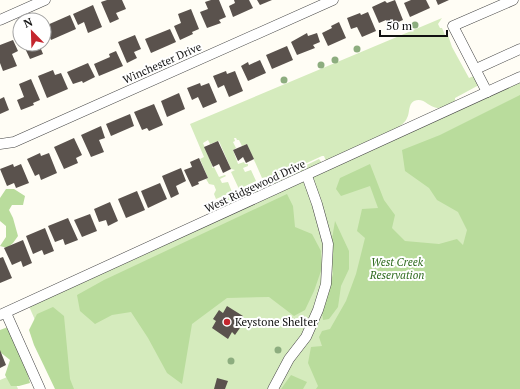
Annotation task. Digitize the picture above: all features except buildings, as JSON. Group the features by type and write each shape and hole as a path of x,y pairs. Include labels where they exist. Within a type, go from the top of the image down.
{"street":[{"path":"0,20 45,0"},
{"name":"Winchester Drive","path":"0,144 14,142 333,0"},
{"path":"487,92 476,68 453,26 513,0"},
{"path":"476,68 520,49"},
{"name":"West Ridgewood Drive","path":"3,314 307,176 520,77"},
{"path":"273,389 289,359 306,337 318,310 326,284 328,244 317,204 307,176"},
{"path":"3,314 40,389"}],"green space":[{"path":"442,18 438,24 440,28 442,28 445,35 448,35 452,47 469,78 476,75 479,85 455,98 455,102 447,106 437,108 421,100 414,101 410,106 406,120 396,129 326,161 324,156 322,156 270,180 266,177 262,178 247,144 242,146 239,140 234,138 235,141 233,142 236,148 233,150 238,164 244,162 245,164 248,164 248,166 243,168 245,172 251,170 256,181 239,189 231,172 235,170 231,169 219,141 210,144 208,140 203,143 212,168 214,167 219,177 226,176 220,179 222,183 228,182 232,192 216,199 214,194 216,190 214,185 209,184 206,179 208,178 200,159 204,157 190,124"},
{"name":"West Creek Reservation","path":"520,79 520,389 65,389 28,304"},
{"path":"520,95 520,389 316,389 318,386 308,363 311,347 322,346 319,337 322,331 330,329 346,301 356,274 365,238 357,231 362,209 378,208 370,186 341,196 336,189 340,178 370,164 384,200 395,215 392,228 405,241 439,244 457,239 463,245 467,230 458,212 437,200 429,188 405,171 402,150 440,135"},
{"path":"319,159 322,163 271,186 265,186 264,182 269,183"},
{"path":"256,183 260,191 244,199 239,191"},
{"path":"6,189 14,189 25,196 23,205 12,205 9,210 18,236 7,248 0,246 6,237 6,226 0,221 0,198"},
{"path":"233,194 235,199 233,200 234,203 222,209 217,201"},
{"path":"287,194 293,206 295,227 312,234 321,251 321,271 305,310 294,316 269,297 227,298 192,324 182,384 167,373 148,338 131,312 112,315 95,324 80,311 77,295 104,280"},
{"path":"335,221 349,251 349,269 341,286 338,307 329,319 323,320 322,312 333,274 332,239"},
{"path":"53,307 64,316 70,379 74,389 55,389 34,345 29,330 37,314"},
{"path":"8,327 25,362 30,383 19,386 11,386 5,375 10,360 0,352 0,330"},
{"path":"12,375 18,389 0,389 0,380"},
{"path":"291,375 307,382 303,389 281,389"}],"place":[{"name":"Keystone Shelter","path":"227,322"}]}
